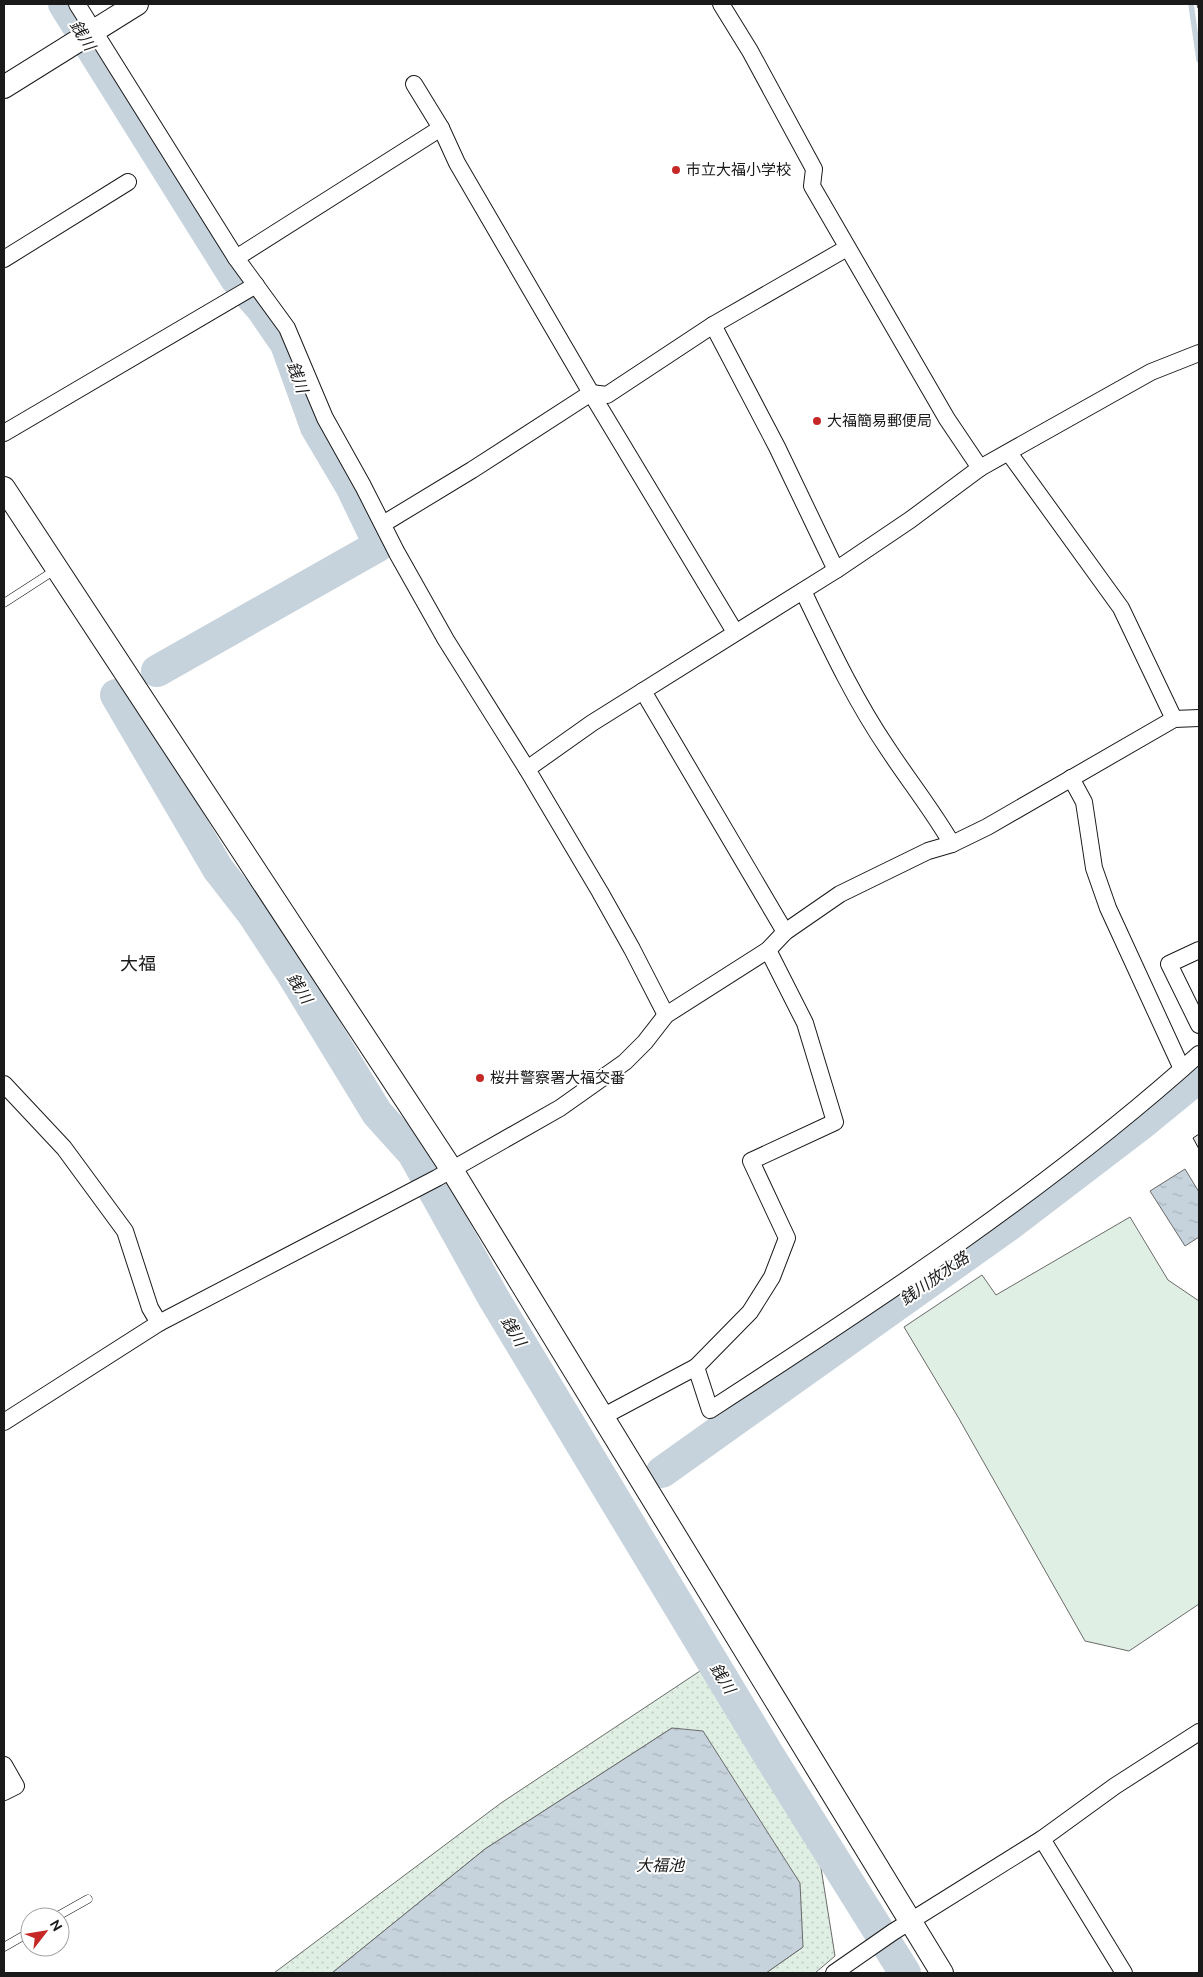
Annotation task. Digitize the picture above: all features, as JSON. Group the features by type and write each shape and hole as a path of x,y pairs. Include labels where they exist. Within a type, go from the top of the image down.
{"street":[{"path":"77,4 86,35 236,258 287,328 325,418 397,553 446,640 527,769 628,941 666,1015"},
{"path":"4,87 136,4"},
{"path":"721,4 750,51 814,169 812,186 947,419 980,468"},
{"path":"414,84 441,128 462,172 591,394 735,632"},
{"path":"236,258 441,128"},
{"path":"4,259 128,182"},
{"path":"383,524 591,394 607,396 713,325 847,248"},
{"path":"4,434 256,285"},
{"path":"713,325 777,447 836,570"},
{"path":"527,769 592,723 836,570 910,520 980,468 1151,372 1199,353"},
{"path":"1009,452 1121,608 1174,719"},
{"path":"4,488 602,1417 902,1927 942,1973"},
{"path":"803,591 848,684 888,749 940,822 952,844"},
{"path":"643,691 785,932"},
{"path":"4,1422 159,1323 445,1174 560,1108 625,1062 646,1042 666,1015 768,950 785,932 840,894 928,852 952,844 987,827 1174,719 1199,718"},
{"path":"1072,778 1084,802 1094,868 1108,908 1182,1069"},
{"path":"602,1417 696,1367 750,1312 772,1277 787,1238 751,1161 835,1122 805,1023 768,950"},
{"path":"1199,950 1169,964 1199,1024"},
{"path":"696,1367 710,1410 883,1297 1066,1166 1199,1054"},
{"path":"4,1084 64,1148 125,1231 150,1308 159,1323"},
{"path":"834,1973 902,1927 1042,1840 1114,1786 1199,1732"},
{"path":"4,1765 16,1786 4,1792"},
{"path":"1042,1840 1124,1973"}],"lane":[{"path":"4,603 57,569"},
{"path":"70,1909 88,1899"},
{"path":"4,1946 20,1937"}],"path":[{"path":"1198,4 1199,11"}],"green space":[{"path":"1130,1217 1168,1280 1199,1301 1199,1604 1129,1651 1085,1641 958,1417 904,1327 982,1275 996,1295"},
{"path":"703,1669 818,1849 835,1956 815,1973 766,1973 803,1947 672,1728 485,1849 332,1973 274,1973 501,1803"}],"water":[{"path":"1185,1169 1199,1192 1199,1237 1185,1246 1150,1191"},
{"name":"大福池","path":"672,1728 703,1731 800,1883 803,1947 766,1973 332,1973 485,1849"}],"building":[{"path":"1199,1134 1199,1149 1193,1138"}],"waterway":[{"name":"銭川","path":"64,4 236,279 262,309 286,344 316,427 351,486 378,546 157,671"},
{"path":"1191,4 1199,60"},
{"name":"銭川","path":"116,695 218,869 253,914 291,972 377,1113 413,1153 493,1297 768,1754 905,1973"},
{"name":"銭川放水路","path":"662,1472 1009,1225 1140,1125 1199,1077"}],"place":[{"name":"市立大福小学校","path":"676,170"},
{"name":"大福簡易郵便局","path":"817,421"},
{"name":"桜井警察署大福交番","path":"480,1078"}],"district":[{"name":"大福","path":"138,964"}]}
